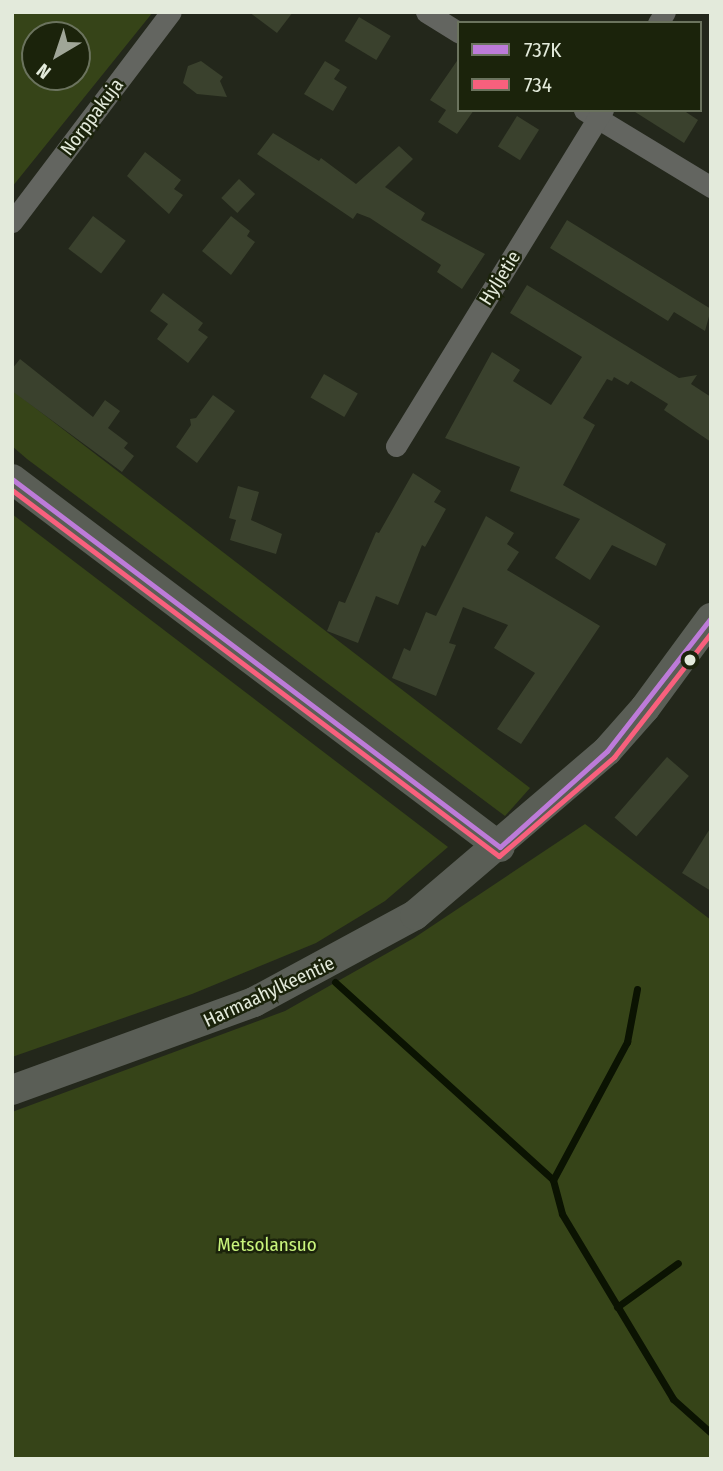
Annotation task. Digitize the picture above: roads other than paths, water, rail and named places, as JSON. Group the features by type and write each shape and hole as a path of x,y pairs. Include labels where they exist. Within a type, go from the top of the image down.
{"street":[{"name":"Norppakuja","path":"12,222 171,12"},
{"path":"426,12 457,32"},
{"path":"595,113 711,187"},
{"name":"Hyljetie","path":"396,446 595,113"},
{"path":"12,479 500,847"},
{"name":"Harmaahylkeentie","path":"12,1090 179,1031 320,970 415,915 500,847 607,751 645,708 711,618"}],"waterway":[{"path":"335,982 553,1180 562,1214 673,1399 711,1433"},
{"path":"553,1180 627,1042 637,989"},
{"path":"617,1307 678,1263"}],"park label":[{"name":"Metsolansuo","path":"267,1245"}]}
